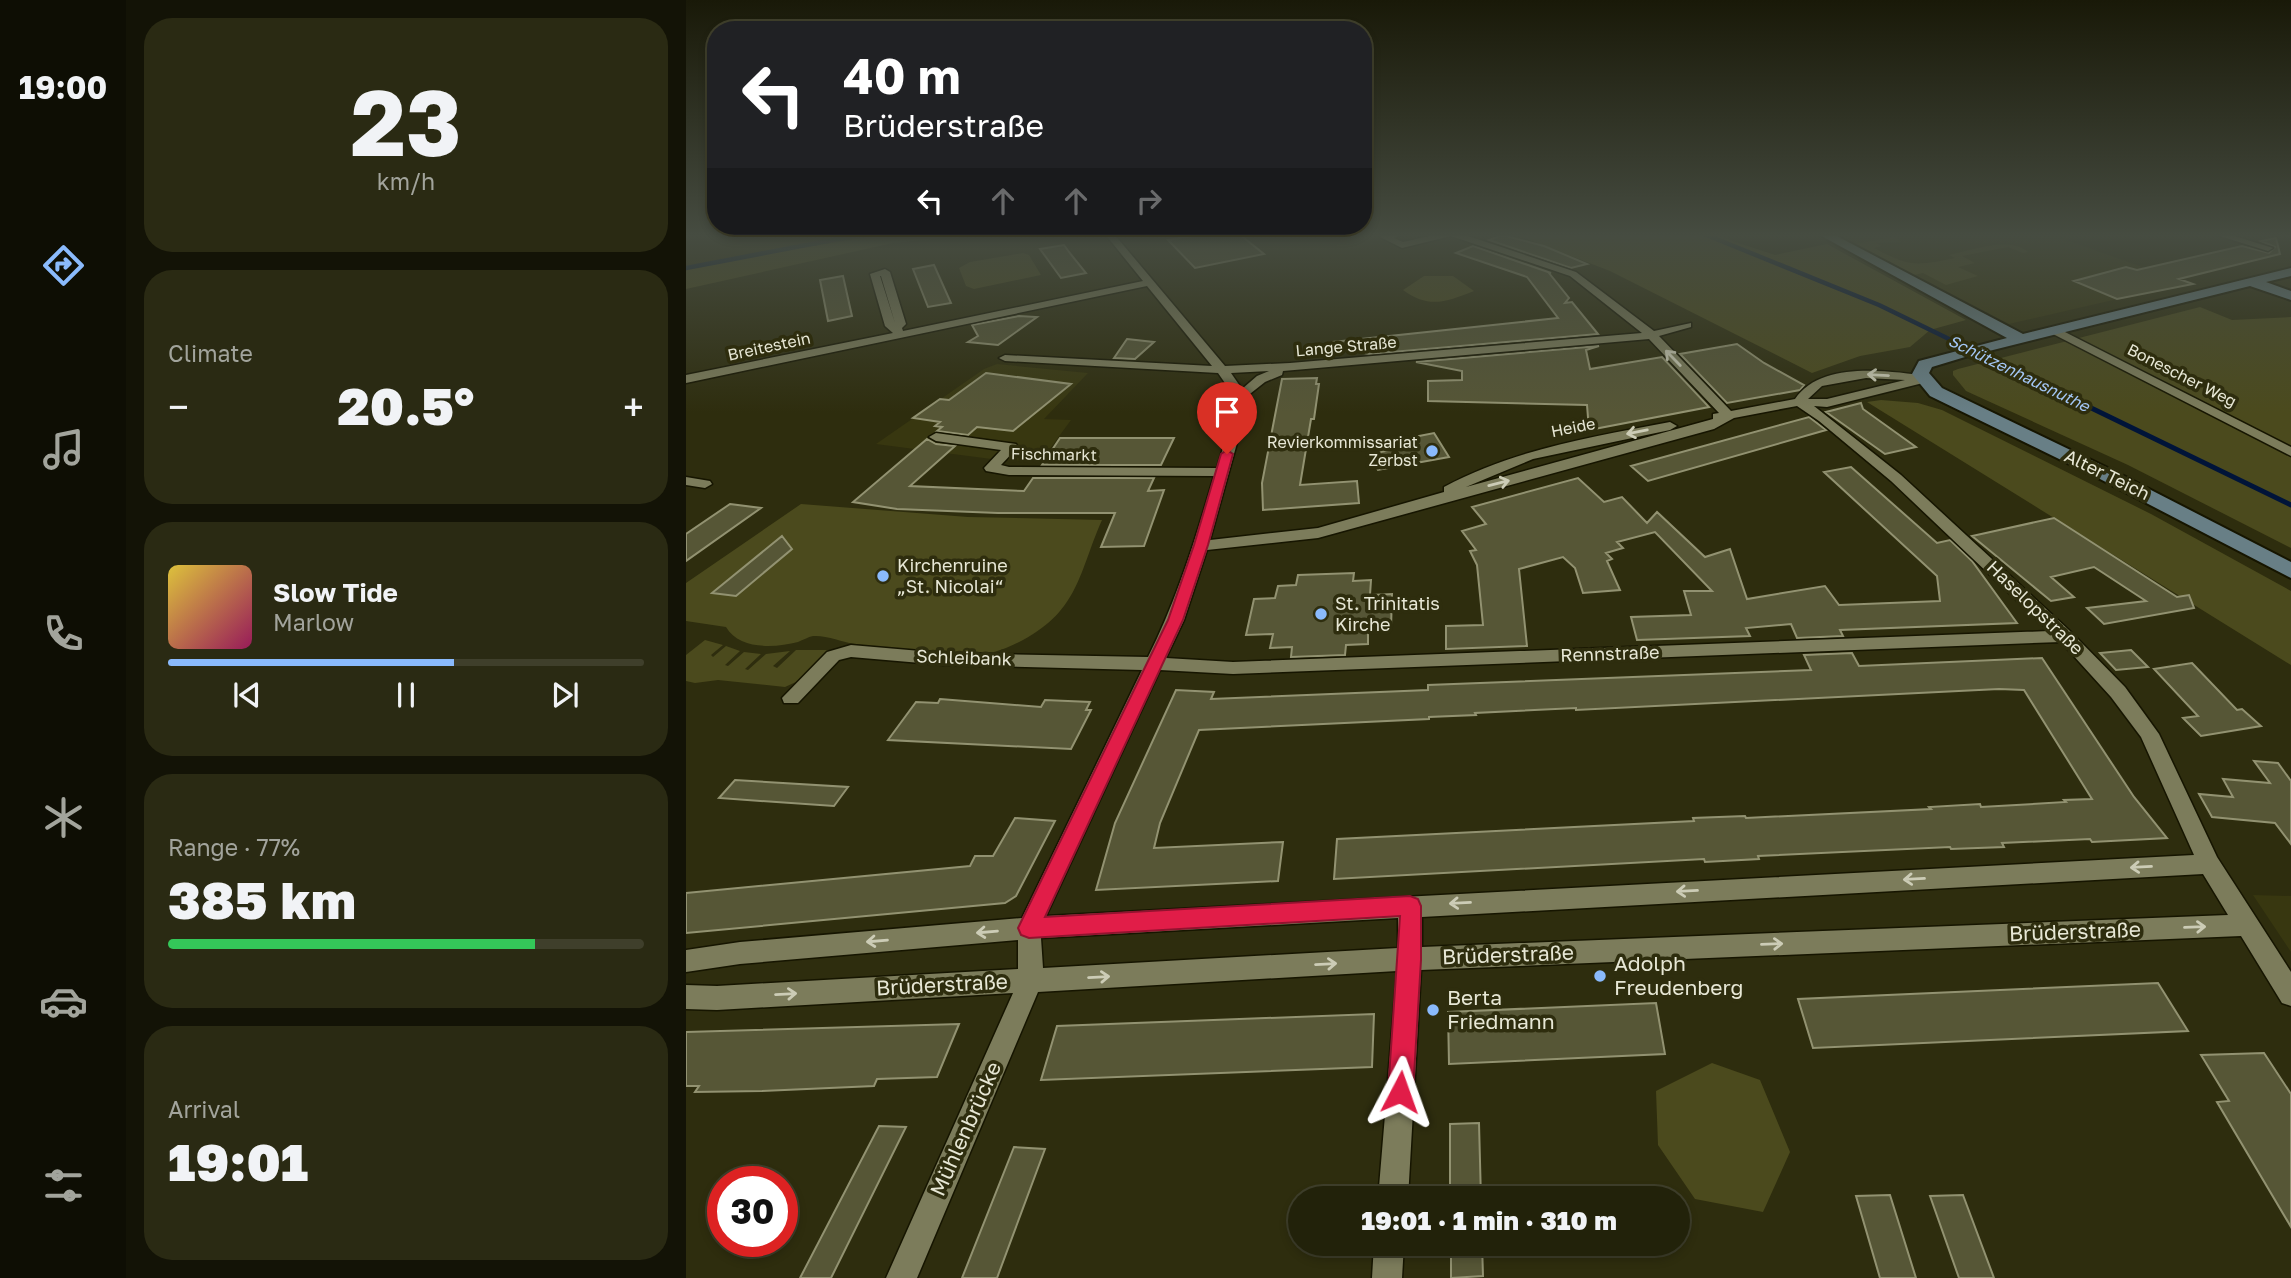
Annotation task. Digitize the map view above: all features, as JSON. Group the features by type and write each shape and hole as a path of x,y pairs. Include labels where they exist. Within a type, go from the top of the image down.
{"main road":[{"path":"1936,294 2021,339"},
{"path":"1923,379 1921,369 1925,364 2003,342 2057,332 2206,294"},
{"name":"Alter Teich","path":"1923,379 1936,392 1951,400 2107,475 2291,571"}],"street":[{"path":"881,294 890,326 898,331 901,324 892,294"},
{"name":"Breitestein","path":"686,379 898,331 1093,294"},
{"path":"1031,980 1029,928 1155,666 1180,607 1238,418 1240,396 1223,370 1158,294"},
{"path":"1598,294 1652,335 1729,416"},
{"name":"Lange Straße","path":"1005,358 1223,370 1290,367 1652,335 1687,326"},
{"name":"Bonescher Weg","path":"2057,332 2291,452"},
{"path":"1240,396 1261,379 1290,367"},
{"name":"Heide","path":"1799,402 1801,394 1812,387 1846,376 1867,374 1923,379"},
{"name":"Heide","path":"1432,500 1476,474 1531,453 1799,402 1826,402 1923,379"},
{"name":"Haselopstraße","path":"1799,402 1824,418 1896,478 2065,636 2135,713 2154,746 2209,864 2291,994"},
{"name":"Heide","path":"1201,545 1318,533 1359,523 1432,500 1709,426 1729,416"},
{"name":"Fischmarkt","path":"936,437 1011,447 991,468 1009,471 1222,472"},
{"path":"686,481 705,484"},
{"name":"Rennstraße","path":"1155,666 1233,668 2065,636"},
{"name":"Schleibank","path":"791,698 833,656 851,651 944,659 1119,662 1155,666"},
{"path":"686,961 740,953 1029,928 2209,864"},
{"path":"1394,1186 1410,960 1410,906"},
{"name":"Brüderstraße","path":"686,997 718,998 1410,960 2247,925"},
{"name":"Mühlenbrücke","path":"901,1278 1031,980"},
{"path":"1387,1278 1389,1256"}],"shaded area":[{"path":"1408,294 1467,294 1438,302"},
{"path":"1655,294 1918,294 1966,320 1930,330 1910,347 1860,356 1812,373"},
{"path":"1951,294 2141,294 2009,324"},
{"path":"2200,307 2232,320 2291,317 2291,548 2128,465 1966,391 1953,375 1953,371 1958,369"},
{"path":"997,364 1088,373 1044,419 1071,420 1041,461 999,460 876,444 984,369"},
{"path":"1881,400 1918,403 1942,410 2151,514 2291,591 2291,665 1867,402"},
{"path":"801,504 968,517 1102,520 1082,573 1067,603 1042,628 1023,640 992,652 922,652 855,644 818,636 789,644 758,645 740,640 726,627 686,621 686,583"},
{"path":"705,640 723,645 711,655 713,657 726,646 740,651 725,665 728,666 744,652 761,654 745,669 748,670 766,654 790,651 773,666 777,668 796,650 830,650 796,682 785,687 718,680 695,683 686,681 686,655"},
{"path":"2253,895 2291,896 2291,952"},
{"path":"1712,1063 1760,1080 1790,1152 1763,1212 1695,1199 1690,1186 1686,1186 1658,1145 1656,1091"}],"building":[{"path":"823,294 847,294 852,316 828,321"},
{"path":"923,294 947,294 951,303 928,307"},
{"path":"1540,294 1566,294 1569,298 1565,303 1572,302 1598,334 1369,354 1332,347 1333,342 1558,318"},
{"path":"2104,294 2144,294 2117,299"},
{"path":"1019,316 1037,317 998,345 968,342 978,336 972,325"},
{"path":"1127,339 1154,342 1135,359 1114,358"},
{"path":"1737,344 1764,363 1804,385 1800,390 1727,403 1680,354"},
{"path":"1599,346 1586,350 1590,369 1662,357 1709,407 1589,430 1587,405 1428,401 1428,381 1462,380 1462,371 1416,362"},
{"path":"986,373 1071,384 1013,431 977,427 968,435 937,431 942,427 935,426 940,422 913,418 940,399 949,400"},
{"path":"1317,378 1316,384 1319,384 1314,419 1311,419 1300,485 1357,481 1359,503 1263,510 1262,483 1282,379"},
{"path":"1861,403 1863,409 1916,447 1885,454 1826,412"},
{"path":"1809,417 1826,430 1648,481 1631,466"},
{"name":"Revierkommissariat Zerbst","path":"1434,433 1449,457 1378,470 1369,454 1419,445 1414,437"},
{"path":"1060,438 1174,438 1161,465 1042,465"},
{"path":"927,439 936,444 955,446 910,486 1024,491 1033,478 1154,478 1148,491 1164,490 1144,546 1101,547 1115,513 998,513 897,509 853,502"},
{"path":"1851,467 1937,543 1950,540 1972,561 2017,623 1840,630 1843,636 1797,638 1791,624 1746,628 1750,636 1637,640 1631,617 1691,615 1684,591 1712,591 1655,532 1617,542 1623,548 1606,553 1612,559 1607,561 1620,590 1583,593 1575,568 1563,557 1519,569 1527,646 1446,649 1446,626 1483,625 1477,565 1470,551 1476,550 1462,531 1486,524 1472,507 1578,478 1604,502 1622,497 1647,523 1657,512 1705,557 1730,549 1747,599 1825,586 1839,605 1940,601 1937,576 1824,472"},
{"path":"730,504 761,508 686,561 686,534"},
{"path":"2054,518 2177,597 2189,595 2194,608 2104,624 2087,608 2146,601 2094,567 2051,577 2074,597 2051,601 1972,536"},
{"path":"782,536 792,549 736,596 712,593"},
{"name":"St. Trinitatis Kirche","path":"1354,573 1353,581 1371,580 1370,595 1392,594 1391,629 1368,630 1368,644 1346,645 1345,655 1291,657 1292,647 1270,648 1273,634 1246,635 1254,599 1275,598 1278,586 1296,585 1298,575"},
{"path":"2131,650 2148,667 2116,670 2100,653"},
{"path":"1852,653 1859,666 2042,658 2134,797 2167,838 2002,843 2004,847 1758,856 1759,859 1705,862 1704,859 1334,879 1337,839 1694,821 1693,818 1931,809 1929,807 1980,804 1981,807 2092,799 2024,690 1576,708 1475,713 1476,715 1429,719 1199,730 1160,823 1154,848 1283,842 1278,881 1096,890 1115,823 1176,690 1214,692 1211,699 1428,690 1428,685 1811,670 1804,655"},
{"path":"2192,663 2237,710 2242,709 2261,726 2201,736 2183,718 2198,716 2154,669"},
{"path":"940,699 1041,707 1045,700 1090,702 1086,710 1091,710 1071,749 888,740 916,702 938,703"},
{"path":"2254,761 2278,763 2291,781 2291,844 2275,823 2212,817 2199,794 2233,797 2223,779 2270,783"},
{"path":"735,780 848,787 834,806 719,798"},
{"path":"1015,818 1055,821 1016,896 1005,903 686,933 686,893 970,866 975,856 993,856"},
{"path":"2158,983 2188,1031 1813,1048 1798,999"},
{"path":"1656,1003 1665,1054 1449,1064 1448,1012"},
{"path":"1374,1014 1372,1067 1041,1080 1057,1026"},
{"path":"959,1024 937,1077 877,1079 874,1086 762,1091 695,1092 699,1086 686,1086 686,1032"},
{"path":"2264,1053 2291,1094 2291,1227 2217,1102 2229,1101 2201,1055"},
{"path":"1479,1123 1481,1186 1450,1186 1450,1124"},
{"path":"879,1126 906,1127 831,1278 800,1278"},
{"path":"1014,1147 1045,1149 997,1278 962,1278"},
{"path":"1890,1195 1916,1278 1880,1278 1856,1196"},
{"path":"1963,1195 1994,1278 1959,1278 1930,1196"},
{"path":"1451,1256 1482,1256 1483,1276 1451,1278"}],"waterway":[{"name":"Schützenhausnuthe","path":"1851,294 1982,355"},
{"name":"Schützenhausnuthe","path":"1978,353 2291,505"}],"place":[{"name":"Revierkommissariat Zerbst","path":"1432,451"},
{"name":"Kirchenruine „St. Nicolai“","path":"883,576"},
{"name":"St. Trinitatis Kirche","path":"1321,614"},
{"name":"Adolph Freudenberg","path":"1600,976"},
{"name":"Berta Friedmann","path":"1433,1010"}],"route":[{"path":"1227,454 1201,545 1175,620 1029,928 1410,906 1410,960 1400,1092"}]}
